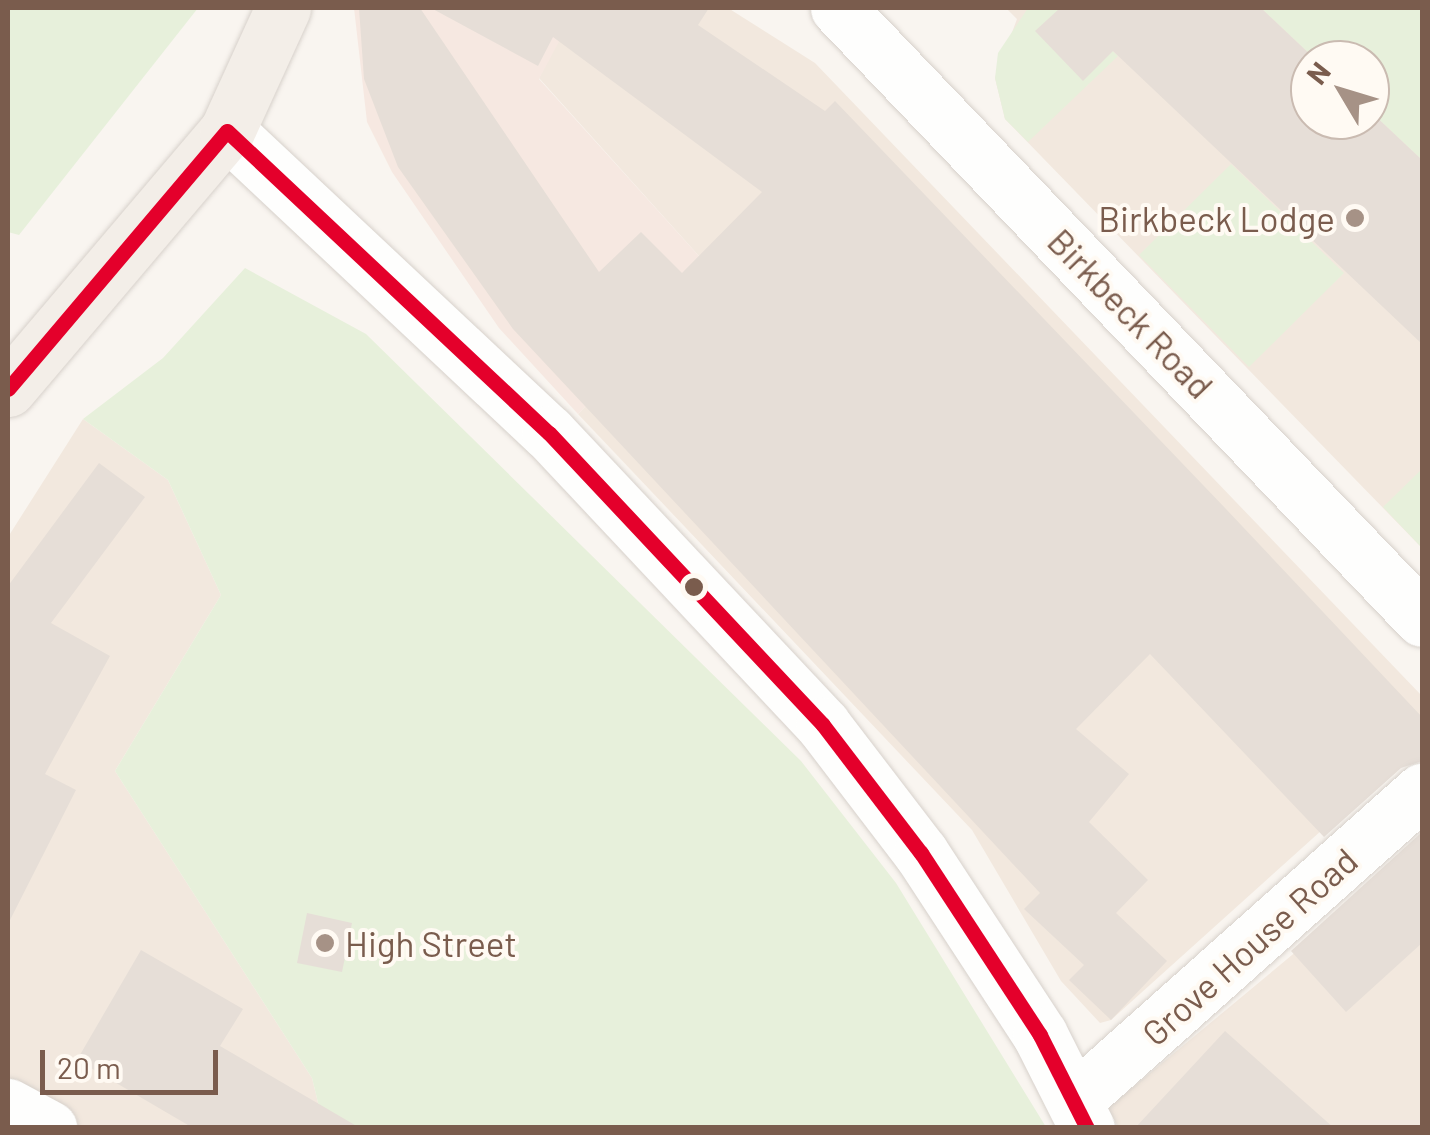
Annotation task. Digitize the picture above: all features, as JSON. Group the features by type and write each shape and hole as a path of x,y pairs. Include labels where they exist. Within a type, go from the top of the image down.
{"main road":[{"path":"8,389 227,131 283,8"}],"street":[{"name":"Birkbeck Road","path":"838,8 1422,619"},
{"path":"227,131 549,433 823,725 921,853 1081,1114"},
{"name":"Grove House Road","path":"1081,1114 1422,791"},
{"path":"8,1106 49,1128"}],"shaded area":[{"path":"354,8 577,8 539,79 716,275 578,414 499,328 392,172 367,122"},
{"path":"574,8 728,8 815,63 1422,696 1422,740 1111,1020 1100,1023 1061,981 972,830 578,414 716,275 539,78"},
{"path":"1006,8 1422,8 1422,548 1005,119 995,78 1017,19"},
{"path":"83,419 168,480 221,595 115,771 312,1078 324,1127 8,1127 8,537"},
{"path":"1422,847 1422,1127 1118,1127 1108,1108"}],"green space":[{"path":"8,8 198,8 19,235 8,232"},
{"path":"1028,8 1067,8 1118,56 1028,142 1005,119 995,78 998,53"},
{"path":"1261,8 1422,8 1422,160 1390,130 1390,40 1295,40"},
{"path":"1231,164 1344,273 1249,367 1139,255"},
{"path":"245,268 366,334 801,761 896,883 1046,1127 324,1127 312,1078 115,771 221,595 168,480 83,419 163,358"},
{"path":"1422,469 1422,548 1383,507"}],"building":[{"path":"359,8 420,8 599,272 641,232 682,273 762,192 553,37 538,66 431,8 709,8 698,25 825,111 835,101 1226,509 1422,717 1422,761 1401,768 1324,837 1150,654 1076,729 1129,774 1089,822 1148,880 1116,913 1167,961 1111,1020 1069,980 1084,965 1024,909 1040,893 513,329 398,167 364,79"},
{"name":"Birkbeck Lodge","path":"1060,8 1261,8 1295,40 1290,40 1290,140 1390,140 1390,130 1422,160 1422,344 1113,51 1083,81 1035,31"},
{"path":"99,463 145,497 51,623 110,656 45,774 76,790 8,924 8,586"},
{"path":"1422,832 1422,943 1346,1012 1291,951"},
{"name":"High Street","path":"307,913 352,923 342,972 297,963"},
{"path":"141,950 243,1009 220,1046 360,1128 193,1128 77,1060"},
{"path":"1225,1031 1281,1081 1334,1128 1135,1128"}],"transit line":[{"path":"227,131 549,433 823,725 921,853 1040,1035 1087,1128"},
{"path":"8,389 227,131"}],"place":[{"name":"Birkbeck Lodge","path":"1355,218"},
{"name":"High Street","path":"325,943"}]}
